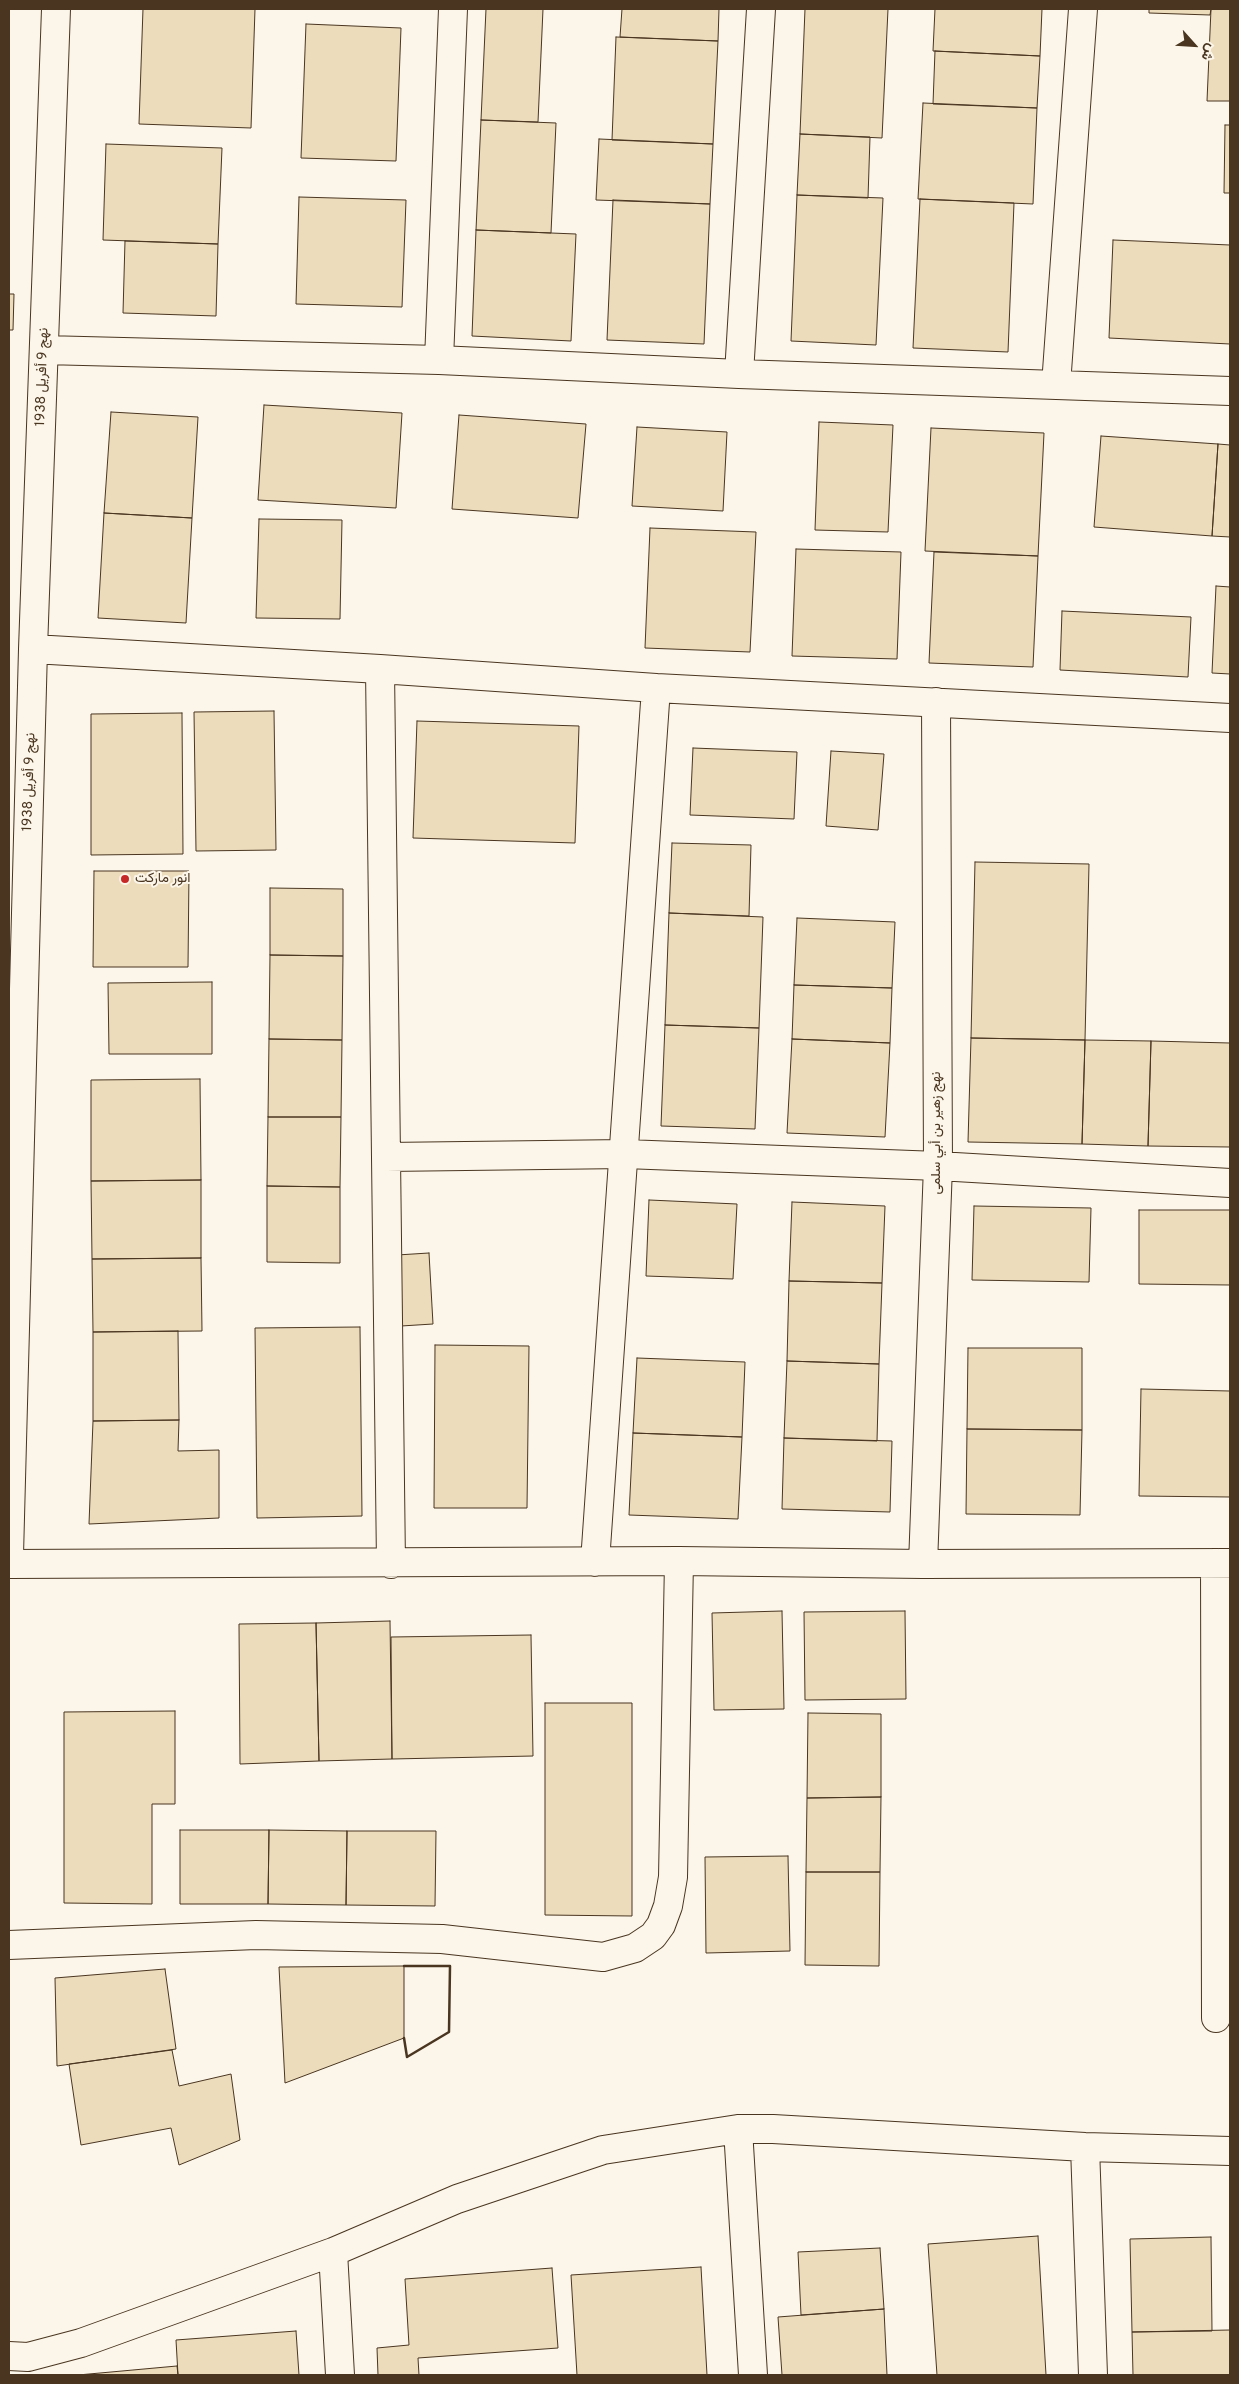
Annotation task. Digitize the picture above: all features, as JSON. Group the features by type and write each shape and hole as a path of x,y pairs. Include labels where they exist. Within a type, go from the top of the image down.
{"street":[{"name":"نهج 9 أفريل 1938","path":"9,1555 33,649 56,9"},
{"path":"439,360 453,9"},
{"path":"739,374 761,9"},
{"path":"1056,385 1083,9"},
{"path":"44,350 439,360 739,374 1230,392"},
{"path":"33,649 380,669 656,688 1230,718"},
{"path":"380,669 391,1564"},
{"path":"595,1562 625,1154 656,688"},
{"name":"نهج زهير بن أبي سلمى","path":"923,1564 938,1166 936,702"},
{"path":"386,1158 625,1154 938,1166 1230,1183"},
{"path":"9,1564 595,1562 1222,1563 1216,2018"},
{"path":"9,1945 256,1935 442,1939 603,1957 635,1948 653,1936 661,1925 668,1906 673,1877 679,1562"},
{"path":"9,2356 28,2357 81,2343 333,2252 457,2199 603,2150 738,2129 773,2128 1085,2147 1230,2151"},
{"path":"738,2129 753,2375"},
{"path":"1085,2147 1093,2375"},
{"path":"333,2252 340,2375"}],"building":[{"path":"143,9 255,9 251,128 139,124"},
{"path":"486,9 543,9 538,122 481,120"},
{"path":"622,9 719,9 718,41 620,37"},
{"path":"805,9 888,9 882,138 800,134"},
{"path":"935,9 1042,9 1040,56 933,51"},
{"path":"1149,9 1211,9 1210,15 1149,13"},
{"path":"1211,9 1230,9 1230,101 1207,101"},
{"path":"306,24 401,28 396,161 301,158"},
{"path":"616,37 718,41 713,144 612,140"},
{"path":"935,51 1040,56 1037,108 933,104"},
{"path":"923,103 1037,108 1033,204 918,199"},
{"path":"481,120 556,123 551,233 476,230"},
{"path":"1225,125 1230,125 1230,193 1224,193"},
{"path":"800,134 870,137 868,198 797,195"},
{"path":"599,139 713,144 710,204 596,200"},
{"path":"106,144 222,148 218,244 103,240"},
{"path":"797,195 883,198 876,345 791,341"},
{"path":"299,197 406,200 402,307 296,304"},
{"path":"920,199 1014,203 1008,352 913,348"},
{"path":"613,200 710,204 704,344 607,340"},
{"path":"476,230 576,234 571,341 472,336"},
{"path":"1113,240 1230,245 1230,344 1109,338"},
{"path":"125,241 218,244 216,316 123,313"},
{"path":"9,294 14,294 13,330 9,330"},
{"path":"264,405 402,413 396,508 258,500"},
{"path":"111,412 198,417 192,518 104,513"},
{"path":"459,415 586,424 578,518 452,509"},
{"path":"819,422 893,425 888,532 815,530"},
{"path":"637,427 727,432 723,511 632,506"},
{"path":"931,428 1044,433 1038,556 925,551"},
{"path":"1101,436 1218,444 1212,536 1094,527"},
{"path":"1218,444 1230,445 1230,537 1212,536"},
{"path":"104,513 192,518 186,623 98,618"},
{"path":"259,519 342,520 340,619 256,618"},
{"path":"650,528 756,532 750,652 645,648"},
{"path":"796,549 901,552 897,659 792,656"},
{"path":"934,552 1038,556 1033,667 929,663"},
{"path":"1216,586 1230,587 1230,674 1212,673"},
{"path":"1062,611 1191,617 1188,677 1060,670"},
{"path":"274,711 276,850 196,851 194,712"},
{"path":"182,713 183,854 91,855 91,714"},
{"path":"417,721 579,726 575,843 413,838"},
{"path":"693,748 797,752 794,819 690,815"},
{"path":"831,751 884,754 878,830 826,826"},
{"path":"672,843 751,845 749,916 669,913"},
{"path":"975,862 1089,864 1085,1040 971,1038"},
{"path":"94,871 189,871 188,967 93,967"},
{"path":"270,888 343,889 343,956 270,955"},
{"path":"669,913 763,917 759,1028 665,1025"},
{"path":"797,918 895,922 892,988 794,985"},
{"path":"270,955 343,956 342,1040 269,1039"},
{"path":"212,982 212,1054 109,1054 108,983"},
{"path":"794,985 892,988 890,1043 792,1039"},
{"path":"665,1025 759,1028 755,1129 661,1126"},
{"path":"971,1038 1085,1040 1082,1144 968,1142"},
{"path":"269,1039 342,1040 341,1117 268,1117"},
{"path":"792,1039 890,1043 885,1137 787,1133"},
{"path":"1085,1040 1151,1041 1148,1146 1082,1144"},
{"path":"1151,1041 1230,1043 1230,1147 1148,1146"},
{"path":"200,1079 201,1180 91,1181 91,1080"},
{"path":"268,1117 341,1117 340,1187 267,1186"},
{"path":"201,1180 201,1258 92,1259 91,1181"},
{"path":"267,1186 340,1187 340,1263 267,1262"},
{"path":"649,1200 737,1204 733,1279 646,1276"},
{"path":"792,1202 885,1206 882,1283 789,1281"},
{"path":"974,1206 1091,1208 1089,1282 972,1280"},
{"path":"1139,1210 1230,1210 1230,1285 1139,1284"},
{"path":"429,1253 433,1324 401,1326 397,1255"},
{"path":"201,1258 202,1331 93,1332 92,1259"},
{"path":"789,1281 882,1283 879,1364 787,1361"},
{"path":"360,1327 362,1516 257,1518 255,1328"},
{"path":"178,1331 179,1420 93,1421 93,1332"},
{"path":"435,1345 529,1346 527,1508 434,1508"},
{"path":"968,1348 1082,1348 1082,1430 967,1429"},
{"path":"637,1358 745,1362 742,1437 633,1433"},
{"path":"787,1361 879,1364 877,1441 784,1438"},
{"path":"1141,1389 1230,1391 1230,1497 1139,1496"},
{"path":"179,1420 178,1451 219,1450 219,1518 89,1524 93,1421"},
{"path":"967,1429 1082,1430 1080,1515 966,1514"},
{"path":"633,1433 742,1437 738,1519 629,1515"},
{"path":"784,1438 892,1441 890,1512 782,1509"},
{"path":"782,1611 784,1709 714,1710 712,1613"},
{"path":"905,1611 906,1699 805,1700 804,1612"},
{"path":"390,1621 392,1759 319,1761 316,1623"},
{"path":"316,1623 319,1761 240,1764 239,1624"},
{"path":"531,1635 533,1756 392,1759 391,1637"},
{"path":"545,1703 632,1703 632,1916 545,1915"},
{"path":"175,1711 175,1804 152,1804 152,1904 64,1903 64,1712"},
{"path":"808,1713 881,1714 881,1797 807,1798"},
{"path":"881,1797 880,1872 806,1872 807,1798"},
{"path":"180,1830 269,1830 268,1904 180,1904"},
{"path":"269,1830 347,1831 346,1905 268,1904"},
{"path":"347,1831 436,1831 435,1906 346,1905"},
{"path":"788,1856 790,1951 706,1953 705,1857"},
{"path":"806,1872 880,1872 879,1966 805,1965"},
{"path":"404,1966 404,2038 285,2083 279,1967"},
{"path":"165,1969 176,2049 57,2066 55,1978"},
{"path":"172,2050 179,2086 231,2074 240,2140 179,2165 171,2128 81,2145 69,2064"},
{"path":"1038,2236 1046,2375 937,2375 928,2244"},
{"path":"1211,2237 1212,2331 1132,2332 1130,2239"},
{"path":"880,2248 884,2309 801,2315 798,2252"},
{"path":"701,2267 707,2375 577,2375 571,2275"},
{"path":"552,2268 558,2348 418,2358 419,2375 378,2375 377,2348 409,2345 405,2279"},
{"path":"884,2309 887,2375 782,2375 778,2317"},
{"path":"1230,2330 1230,2375 1133,2375 1132,2332"},
{"path":"296,2331 299,2375 178,2375 176,2340"},
{"path":"177,2366 178,2375 78,2375"}],"wall":[{"path":"404,1966 450,1966 449,2032 407,2057 404,2038"}],"place":[{"name":"انور ماركت","path":"125,879"}]}
